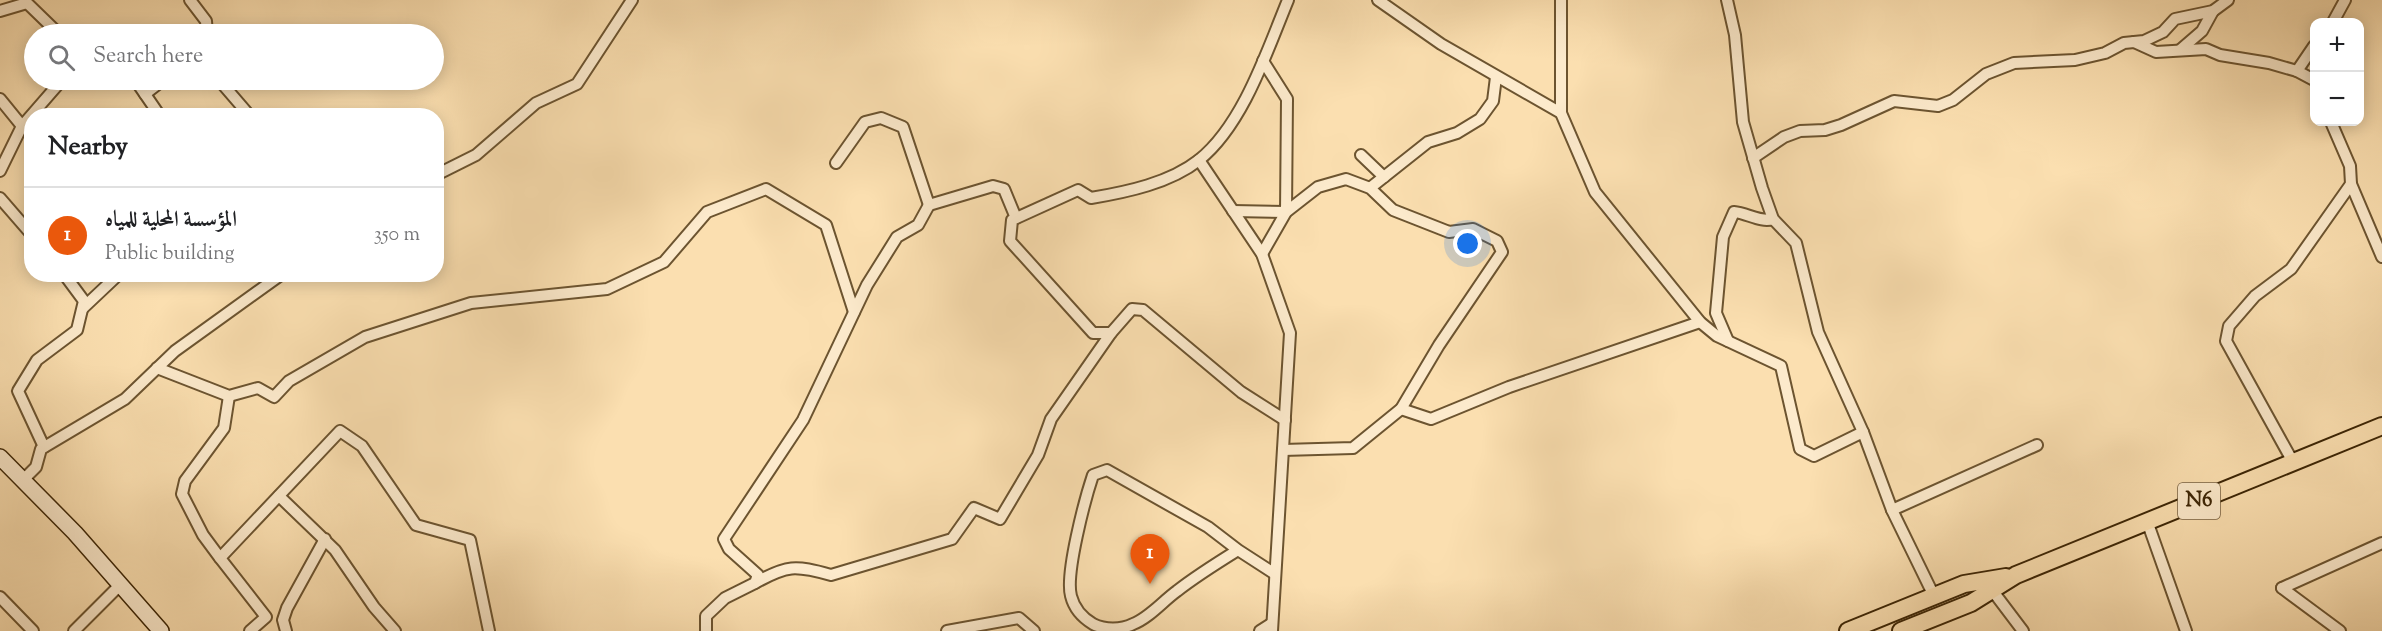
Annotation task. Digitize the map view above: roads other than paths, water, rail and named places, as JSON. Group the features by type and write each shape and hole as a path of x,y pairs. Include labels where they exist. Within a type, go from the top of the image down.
{"main road":[{"name":"N6","path":"1848,631 1964,584 1989,585 2016,575 2382,426"},
{"name":"N6","path":"1901,631 1971,603 1989,585"}],"street":[{"path":"190,0 206,24"},
{"path":"444,172 476,155 536,103 577,84 611,28 632,0"},
{"path":"1111,333 1093,333 1010,241 1012,220 1078,190 1091,198 1127,192 1173,175 1199,160 1230,127 1263,61 1288,0"},
{"path":"1378,0 1441,44 1561,113"},
{"path":"1561,0 1561,113 1595,192 1700,322 1728,341 1780,366 1800,449 1814,456 1863,432"},
{"path":"1727,0 1735,35 1743,122 1773,219 1796,243 1818,332 1863,432 1892,510 1934,596"},
{"path":"1753,158 1784,137 1800,131 1825,130 1841,125 1893,101 1938,106 1953,100 1986,74 2014,63 2075,60 2104,53 2124,43 2144,41 2163,32 2175,20 2213,11 2228,0"},
{"path":"2335,18 2345,0"},
{"path":"0,10 27,3 49,24"},
{"path":"2179,50 2202,32 2213,11"},
{"path":"2134,42 2156,52 2206,49 2220,55 2269,63 2297,71 2310,78"},
{"path":"2297,71 2310,52"},
{"path":"1263,61 1287,99 1286,212"},
{"path":"1370,188 1428,142 1457,133 1480,119 1493,101 1496,77"},
{"path":"38,108 53,90"},
{"path":"141,90 155,108"},
{"path":"145,94 150,90"},
{"path":"228,90 243,108"},
{"path":"0,99 22,126"},
{"path":"836,163 865,122 881,118 903,127 929,205"},
{"path":"0,171 24,124"},
{"path":"2333,126 2350,166 2351,184 2382,257"},
{"path":"1361,155 1384,177"},
{"path":"1199,160 1262,254 1290,333 1272,628 1260,631"},
{"path":"1262,254 1286,212 1318,187 1346,179 1370,188 1393,210 1449,232 1473,229 1497,241 1502,252 1439,345 1401,409 1353,448 1283,450"},
{"path":"2293,462 2231,353 2226,341 2229,326 2255,296 2291,269 2351,184"},
{"path":"755,584 758,574 729,549 724,539 803,420 867,285 897,237 918,225 929,205 993,186 1004,189 1016,218"},
{"path":"157,368 229,396 258,388 274,397 289,381 365,337 471,303 607,289 664,262 707,212 766,189 826,225 854,312"},
{"path":"0,198 24,226"},
{"path":"1233,211 1286,212"},
{"path":"1728,341 1716,313 1723,237 1734,212 1745,212 1764,221 1773,219"},
{"path":"44,447 18,391 36,360 77,330 84,301 70,282"},
{"path":"82,308 110,282"},
{"path":"22,480 36,467 41,449 125,399 175,351 265,282"},
{"path":"706,631 706,616 725,598 782,568 813,570 831,575 952,539 974,508 1000,519 1038,455 1050,419 1111,333 1132,309 1143,310 1241,392 1285,420"},
{"path":"1401,409 1431,419 1509,387 1700,322"},
{"path":"229,396 224,428 185,481 182,494 203,536 266,617 250,631"},
{"path":"220,558 340,431 362,446 416,525 470,540 489,631"},
{"path":"1892,510 2037,446"},
{"path":"0,457 121,584 160,631"},
{"path":"1238,550 1179,588 1135,624 1124,627 1110,629 1088,621 1079,613 1071,595 1076,543 1086,496 1093,475 1107,470 1208,527 1275,574"},
{"path":"279,496 335,550 374,607 396,631"},
{"path":"2148,522 2186,631"},
{"path":"286,631 283,620 287,608 325,539"},
{"path":"2340,631 2282,588 2382,543"},
{"path":"74,631 121,584"},
{"path":"1989,585 2023,631"},
{"path":"0,597 33,631"},
{"path":"953,630 1019,618 1034,631"}],"place":[{"name":"المؤسسة المحلية للمياه","path":"1150,584"}]}
